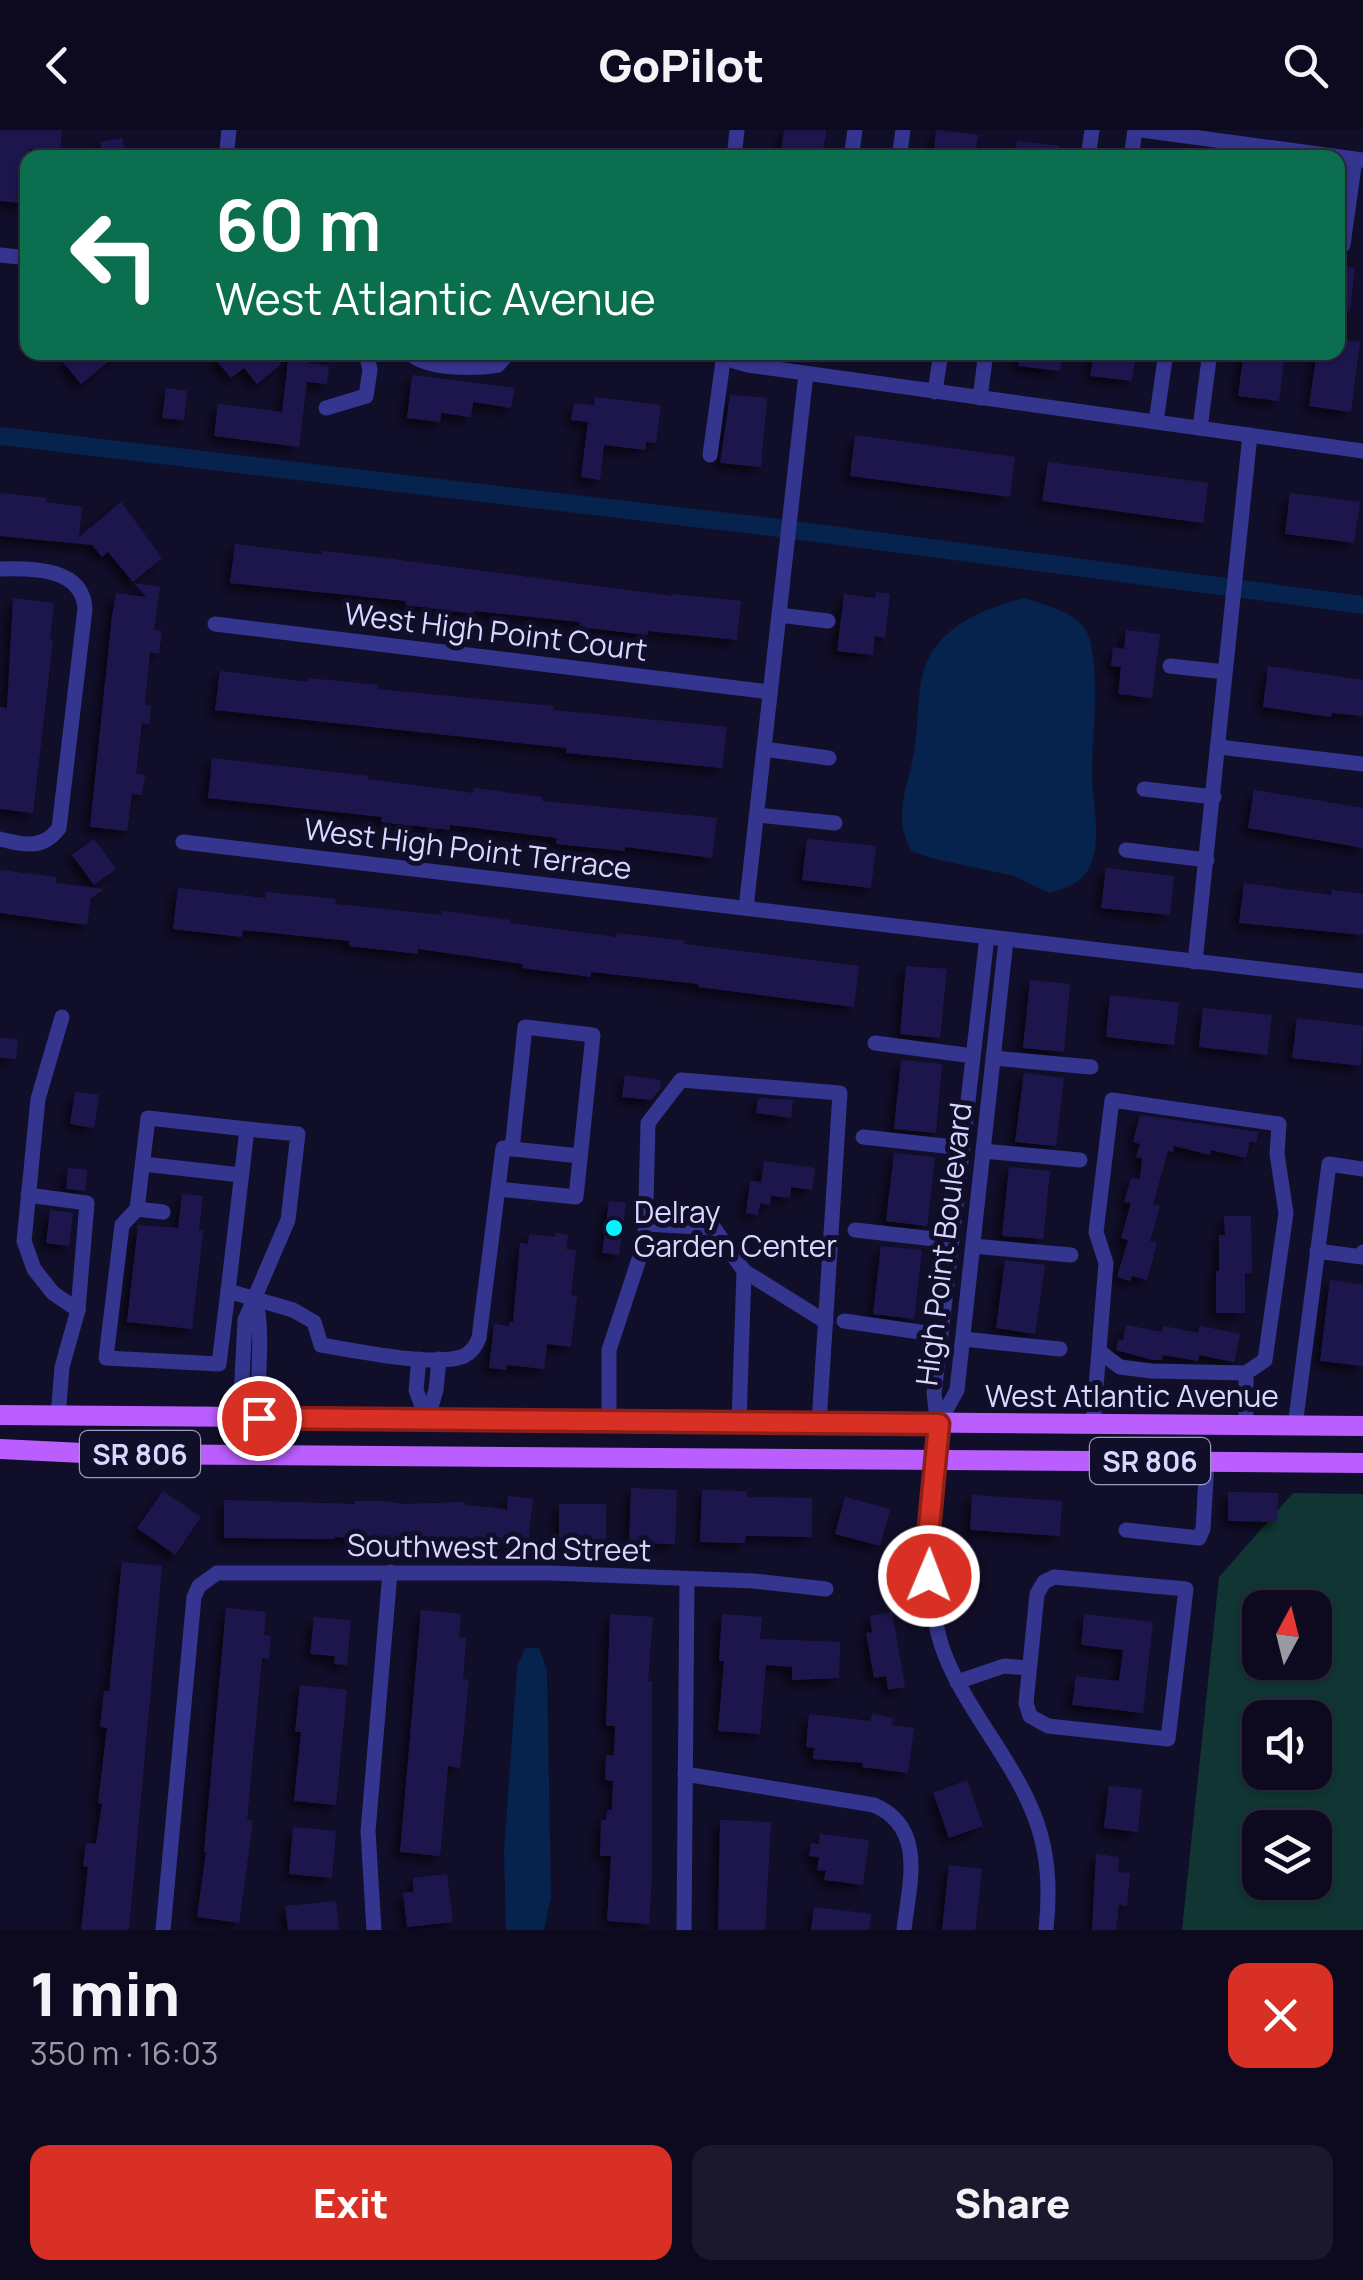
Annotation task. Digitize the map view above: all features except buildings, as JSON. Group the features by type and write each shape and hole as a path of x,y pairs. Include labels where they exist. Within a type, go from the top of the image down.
{"main road":[{"name":"West Atlantic Avenue","path":"0,1415 1363,1426"},
{"path":"426,1456 427,1420"},
{"name":"SR 806","path":"0,1448 104,1454 1363,1463"}],"street":[{"path":"1138,130 1230,136 1292,150"},
{"path":"1345,230 1359,159"},
{"path":"326,408 366,396 368,360"},
{"path":"416,360 478,368 498,365 502,360"},
{"path":"710,455 726,360"},
{"path":"745,360 806,374 1363,450"},
{"path":"935,392 940,360"},
{"path":"980,398 985,360"},
{"path":"1156,422 1165,360"},
{"path":"1200,428 1209,360"},
{"path":"806,374 746,908 1363,982"},
{"path":"1195,962 1250,435"},
{"path":"0,569 68,576 81,588 86,610 62,817 53,836 34,846 0,840"},
{"path":"780,616 828,620"},
{"name":"West High Point Court","path":"214,624 770,692"},
{"path":"1170,666 1225,672"},
{"path":"1220,746 1363,764"},
{"path":"764,749 829,758"},
{"path":"1144,789 1214,797"},
{"path":"757,814 836,823"},
{"name":"West High Point Terrace","path":"183,842 746,908"},
{"path":"1126,850 1207,860"},
{"name":"High Point Boulevard","path":"939,1424 934,1394 987,937"},
{"name":"High Point Boulevard","path":"939,1424 957,1390 1006,940"},
{"path":"62,1017 38,1099 24,1241 34,1269 52,1294 78,1310"},
{"path":"498,1189 576,1198 594,1035 525,1027 512,1149"},
{"path":"875,1043 974,1056"},
{"path":"994,1058 1091,1067"},
{"path":"609,1421 609,1350 645,1241 648,1122 681,1080 840,1094 819,1422"},
{"path":"1093,1424 1106,1262 1096,1232 1112,1100 1279,1124 1277,1154 1286,1212 1266,1360 1246,1373 1152,1371 1120,1367 1100,1352"},
{"path":"247,1128 218,1364 106,1358 122,1225 137,1209 148,1118 247,1128 298,1134 288,1220 256,1300 260,1322 257,1392 250,1418"},
{"path":"863,1137 962,1148"},
{"path":"228,1291 294,1310 314,1322 321,1346 419,1358 463,1356 479,1338 502,1148 580,1156"},
{"path":"983,1151 1080,1160"},
{"path":"143,1164 241,1174"},
{"path":"1294,1426 1328,1164 1363,1169"},
{"path":"28,1196 88,1203 78,1310 62,1367 58,1417"},
{"path":"137,1209 163,1212"},
{"path":"646,1224 714,1228 744,1272 826,1322"},
{"path":"854,1230 952,1242"},
{"path":"973,1246 1071,1255"},
{"path":"1317,1252 1362,1257 1363,1252"},
{"path":"738,1422 744,1272"},
{"path":"844,1321 941,1335"},
{"path":"962,1339 1060,1348"},
{"path":"419,1358 416,1390 427,1420"},
{"path":"427,1420 440,1359"},
{"path":"1246,1373 1246,1426"},
{"path":"939,1424 928,1538 929,1576 942,1648 957,1682 1021,1783 1036,1814 1048,1872 1046,1930"},
{"path":"1126,1530 1199,1538 1208,1462"},
{"path":"374,1930 368,1831 390,1572"},
{"name":"Southwest 2nd Street","path":"163,1930 192,1608 199,1586 217,1573 550,1573 754,1581 826,1588"},
{"path":"1049,1578 1186,1589 1168,1739 1041,1724 1030,1716 1026,1704 1030,1668 1037,1594 1049,1578"},
{"path":"684,1930 687,1579"},
{"path":"957,1682 1004,1666 1030,1668"},
{"path":"686,1774 885,1810 903,1827 911,1850 904,1930"}],"green space":[{"path":"1293,1493 1363,1494 1363,1930 1182,1930 1219,1577"}],"water":[{"path":"1024,598 1058,609 1080,623 1093,658 1094,853 1088,870 1079,880 1049,893 1014,876 911,851 903,825 903,802 926,664 946,635 959,625"},
{"path":"525,1648 539,1648 547,1670 551,1898 544,1930 506,1930 504,1852 517,1667"}],"waterway":[{"path":"0,436 771,527 1363,605"}],"place":[{"name":"Delray Garden Center","path":"614,1228"}],"route":[{"path":"259,1418 939,1424 928,1538 929,1576"}]}
